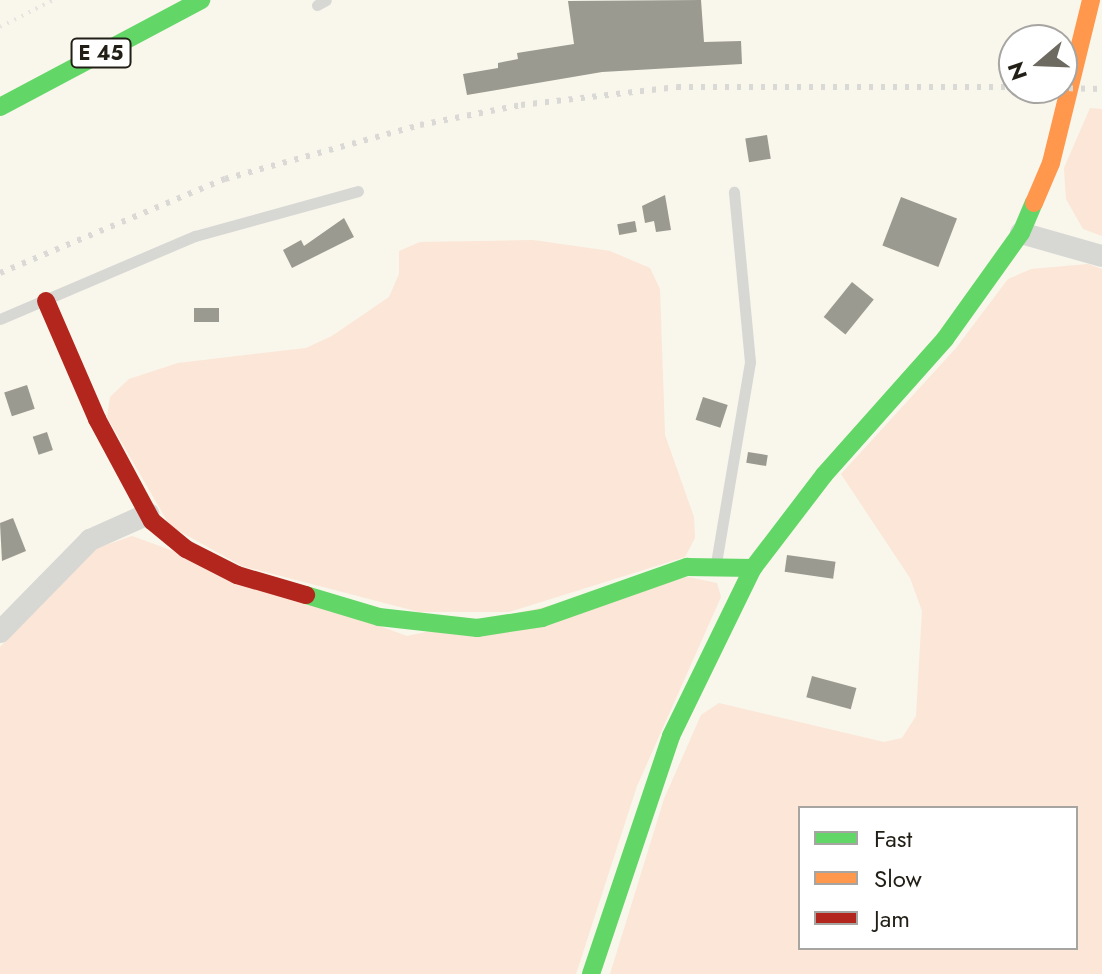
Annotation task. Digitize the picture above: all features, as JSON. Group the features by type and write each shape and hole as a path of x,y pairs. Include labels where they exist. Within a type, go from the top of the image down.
{"main road":[{"name":"E 45","path":"0,107 201,0"},
{"path":"591,974 671,736 753,568 824,475 945,339 1021,233 1051,163 1091,0"},
{"path":"46,301 148,514 186,549 237,575 379,617 446,627 542,618 687,567 716,563 753,568"}],"street":[{"path":"1021,233 1102,256"},
{"path":"0,632 90,540 148,514"}],"lane":[{"path":"0,319 195,236 358,191"},
{"path":"716,563 750,362 734,192"}],"path":[{"path":"0,27 53,0"}],"shaded area":[{"path":"1090,108 1102,109 1102,236 1083,229 1066,199 1064,168"},
{"path":"533,240 610,251 650,268 660,289 665,435 694,517 695,538 685,557 509,612 419,612 242,566 170,526 107,417 110,397 129,379 178,363 306,348 332,336 389,297 399,274 399,251 420,242"},
{"path":"1088,264 1102,269 1102,974 610,974 664,799 701,715 719,703 884,742 902,738 916,716 922,611 910,578 841,474 956,348 1008,279 1031,269"},
{"path":"132,536 407,636 688,577 717,583 721,597 637,786 576,974 0,974 0,647 97,548"}],"building":[{"path":"701,0 704,42 741,41 742,64 602,72 467,95 463,74 498,68 498,63 518,59 517,53 574,44 568,1"},
{"path":"767,135 771,159 749,162 745,138"},
{"path":"665,195 671,230 656,232 654,221 645,223 642,206"},
{"path":"901,197 957,219 938,267 882,246"},
{"path":"344,218 354,237 292,268 283,250 301,240 304,246"},
{"path":"635,221 637,232 619,235 617,224"},
{"path":"852,282 874,300 845,335 824,317"},
{"path":"194,308 219,308 219,322 194,322"},
{"path":"27,385 35,409 12,416 4,392"},
{"path":"703,397 728,405 720,428 696,420"},
{"path":"47,432 53,450 39,455 33,437"},
{"path":"748,452 768,455 766,466 746,463"},
{"path":"13,518 26,551 2,561 0,523"},
{"path":"787,555 836,562 833,579 785,572"},
{"path":"812,676 856,688 851,709 806,697"}],"railway":[{"path":"0,273 225,179 420,125 521,105 677,87 998,87"},
{"path":"1078,88 1102,89"}],"traffic: fast":[{"path":"0,107 201,0"},
{"path":"591,974 671,736 753,568 824,475 945,339 1021,233 1034,203"},
{"path":"306,595 379,617 477,628 542,618 687,567 753,568"}],"traffic: slow":[{"path":"1034,203 1051,163 1091,0"}],"traffic: jam":[{"path":"46,301 97,419 152,521 186,549 237,575 306,595"}]}
